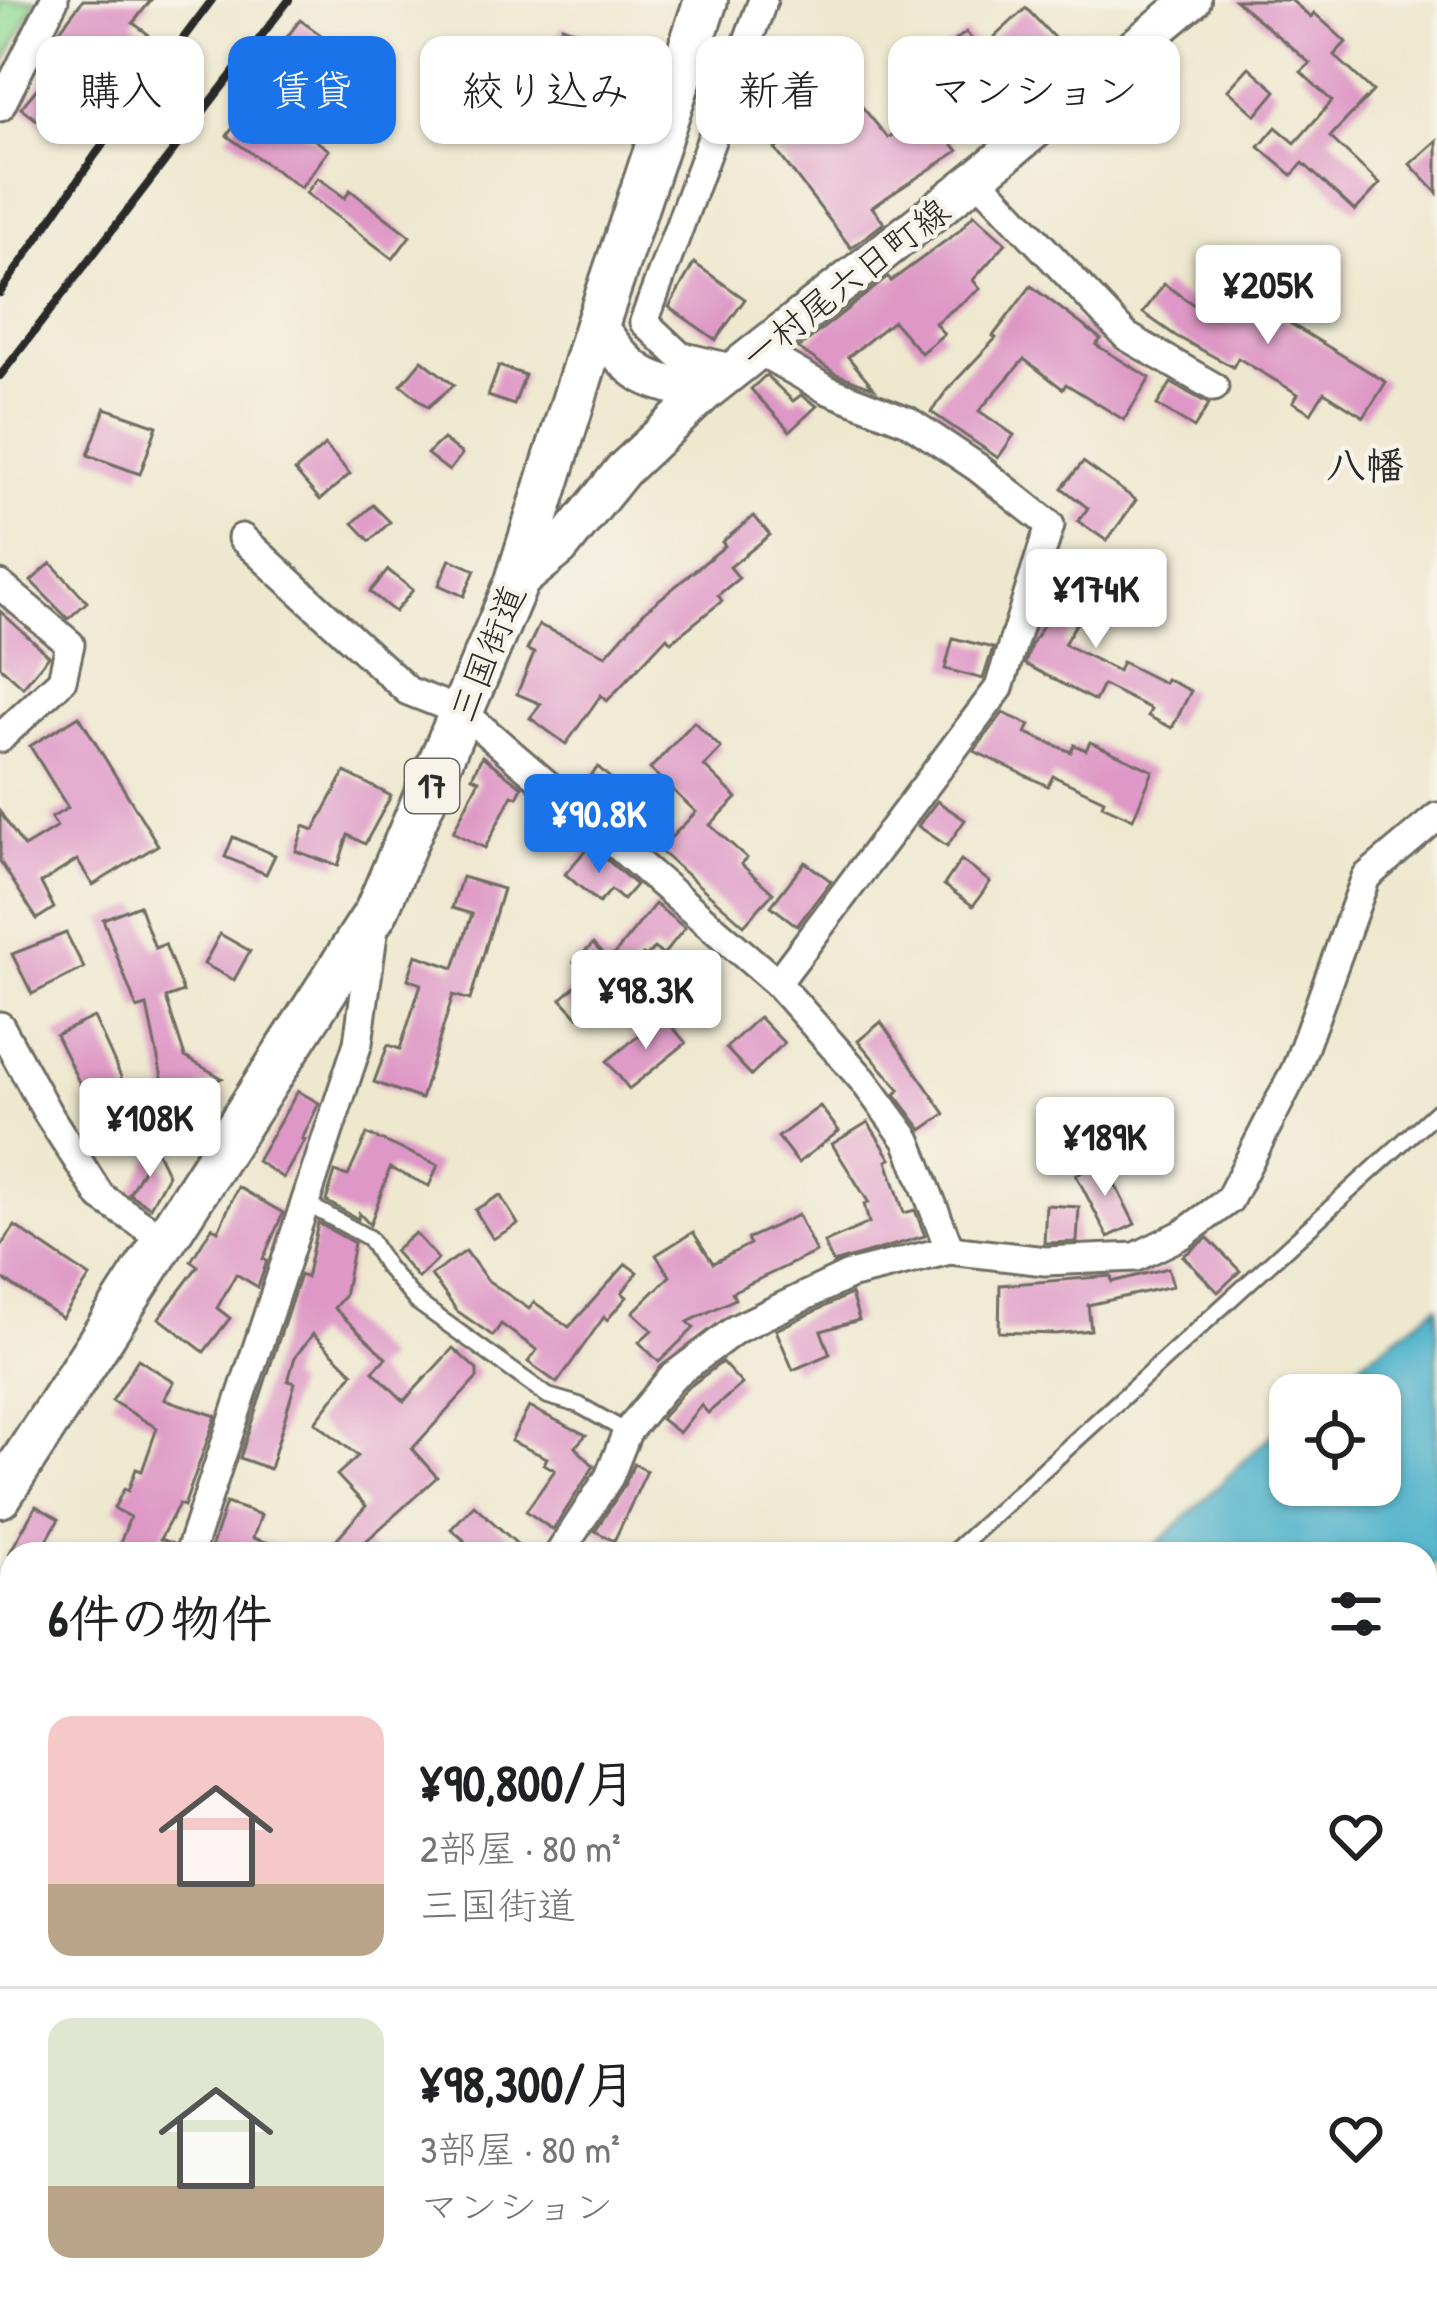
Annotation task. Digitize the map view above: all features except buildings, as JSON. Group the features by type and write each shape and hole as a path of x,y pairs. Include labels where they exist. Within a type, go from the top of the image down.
{"highway":[{"name":"三国街道","path":"0,1496 376,912 516,584 706,0"}],"main road":[{"name":"一村尾六日町線","path":"516,584 560,548 623,470 734,370 1192,0"},
{"path":"597,325 639,376 668,386 734,370"}],"street":[{"path":"0,106 54,0"},
{"path":"763,0 644,322 680,356 828,389 908,421 977,467 1050,525 999,688 777,983"},
{"path":"977,178 1126,336 1214,387"},
{"path":"242,538 407,691 464,713 777,983 863,1080 907,1140 950,1250"},
{"path":"0,585 70,644 62,680 0,738"},
{"path":"567,1542 609,1477 627,1432 672,1377 736,1329 849,1275 950,1250 1045,1261 1136,1257 1183,1234 1229,1200 1296,1069 1366,877 1437,817"},
{"path":"193,1542 358,1043 376,912"},
{"path":"0,1027 101,1197 164,1239"}],"lane":[{"path":"964,1542 1437,1111"},
{"path":"305,1203 369,1238 386,1267 417,1302 548,1396 579,1405 627,1432"}],"green space":[{"path":"0,0 36,0 0,71"}],"water":[{"path":"1437,1306 1437,1542 1160,1542 1269,1437 1269,1506 1401,1506 1401,1374 1345,1374"}],"railway":[{"path":"0,293 96,154 212,0"},
{"path":"0,376 289,0"}],"district":[{"name":"八幡","path":"1365,465"}]}
